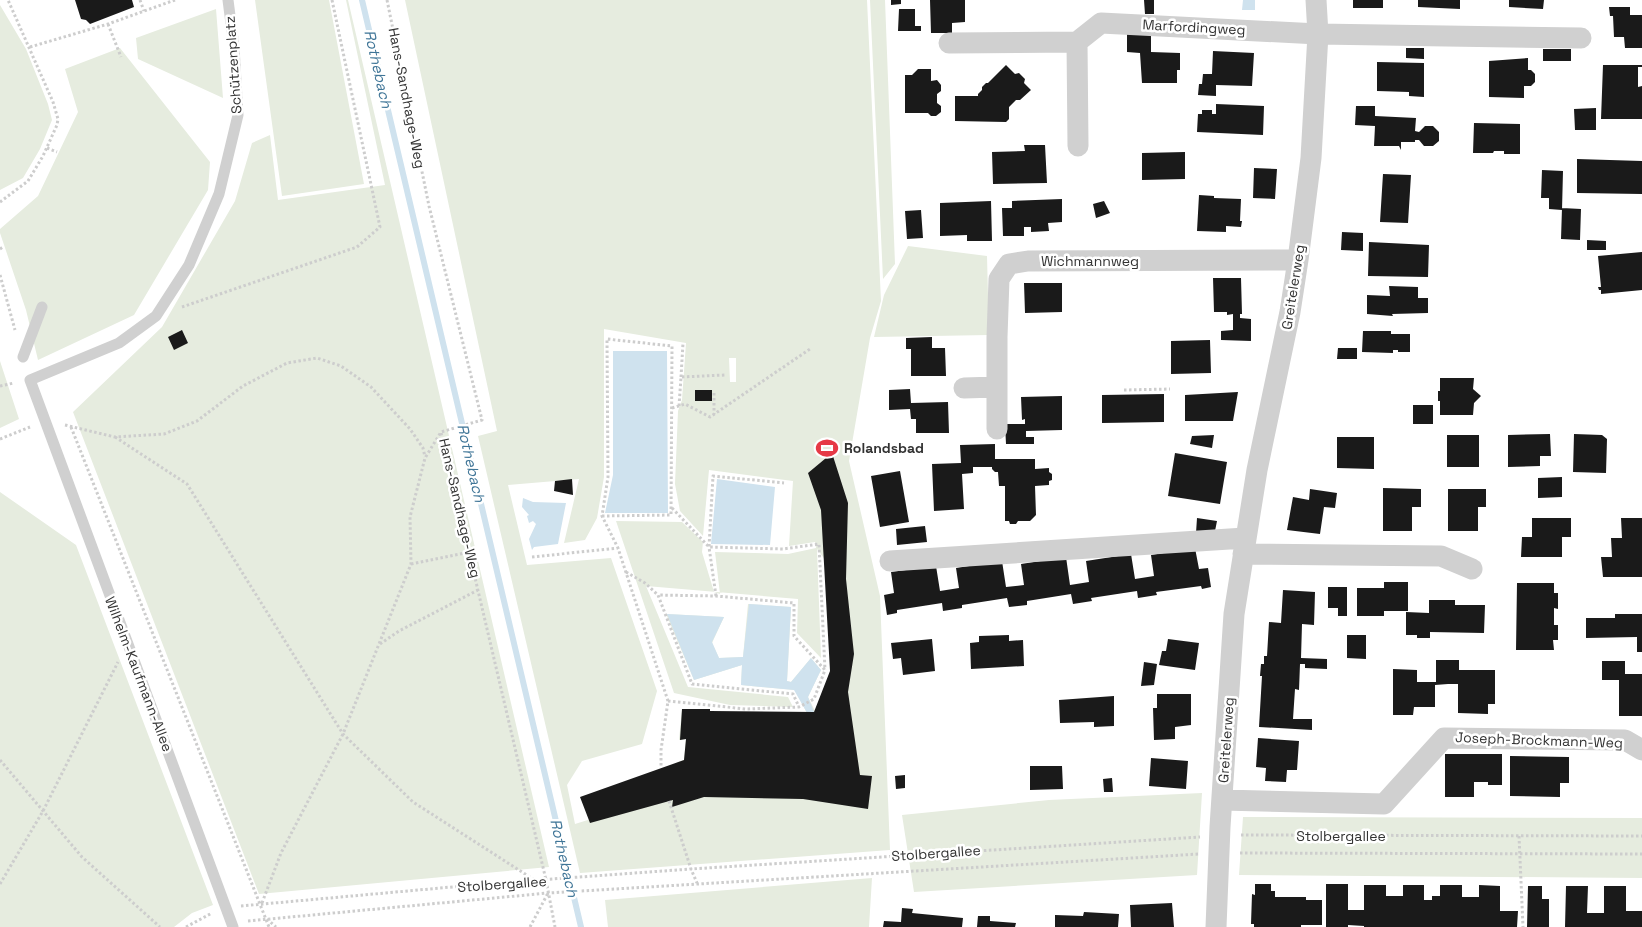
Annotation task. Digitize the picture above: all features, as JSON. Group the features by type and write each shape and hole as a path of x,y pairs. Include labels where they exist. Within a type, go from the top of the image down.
{"street":[{"name":"Greitelerweg","path":"1216,927 1219,844 1234,614 1244,546 1274,385 1290,312 1298,260 1311,158 1318,34 1316,0"},
{"name":"Marfordingweg","path":"1076,42 1101,23 1318,34"},
{"path":"1318,34 1582,38"},
{"path":"948,43 1076,42 1078,146"},
{"name":"Wichmannweg","path":"997,429 996,388 999,278 1010,264 1028,261 1298,260"},
{"path":"964,388 996,388"},
{"path":"890,562 1244,546 1441,556 1472,569"},
{"name":"Joseph-Brockmann-Weg","path":"1222,800 1384,804 1444,738 1625,740 1642,750"}],"lane":[{"name":"Schützenplatz","path":"44,421 30,380 119,343 156,316 189,265 215,203 238,115 234,47 228,0"},
{"path":"23,357 42,307"},
{"name":"Wilhelm-Kaufmann-Allee","path":"44,421 127,644 236,925"}],"path":[{"path":"0,202 28,181 54,134 58,119 54,102 8,0"},
{"path":"140,0 144,11"},
{"path":"30,47 108,24 175,0"},
{"path":"156,316 357,247 380,227 332,0"},
{"name":"Hans-Sandhage-Weg","path":"387,0 429,206 482,420 441,432 546,880 555,927"},
{"path":"108,24 121,57"},
{"path":"47,148 57,152"},
{"path":"602,516 671,515 672,346 607,339 608,478 602,516 618,548 668,701 661,750 661,768"},
{"path":"679,406 683,343"},
{"path":"672,408 686,404 710,417 810,349"},
{"path":"0,439 44,421 115,437 164,434 196,421 243,386 287,363 317,358 341,366 371,387 410,429 423,448 425,458"},
{"path":"681,377 725,374"},
{"path":"1124,390 1170,389"},
{"path":"714,393 714,415"},
{"path":"71,427 262,904 269,927"},
{"path":"262,904 281,853 343,734 412,564 410,517 425,458 441,432"},
{"path":"115,437 187,484 343,734 413,802 537,881"},
{"path":"716,596 709,547 713,476 784,483"},
{"path":"668,701 746,709 801,706 814,699 825,670 819,544 783,550 709,547 671,507"},
{"path":"532,557 618,548"},
{"path":"412,564 470,552"},
{"path":"625,572 645,583 658,595 692,684 793,694 801,706"},
{"path":"379,645 399,631 478,590"},
{"path":"658,595 716,596 794,603 794,636 825,670"},
{"path":"0,884 43,811 127,644"},
{"path":"0,760 82,858 160,927"},
{"path":"669,801 697,883"},
{"path":"1519,836 1523,927"},
{"name":"Stolbergallee","path":"232,906 691,869 1219,844 1519,836 1642,836"},
{"name":"Stolbergallee","path":"236,925 266,918 548,893 1219,844 1520,853 1642,854"},
{"path":"530,927 548,893"},
{"path":"186,927 216,911"},
{"path":"266,918 276,927"}],"shaded area":[{"path":"255,0 329,0 364,184 282,196"},
{"path":"346,0 348,0 549,867 259,894 73,412 162,327 235,201 252,143 270,135 278,200 385,185"},
{"path":"405,0 867,0 881,301 870,338 849,461 880,596 890,850 580,873 478,436 497,431","holes":["604,329 686,343 682,400 678,411 675,484 680,511 703,536 709,470 793,481 789,546 815,542 816,548 788,554 715,552 720,592 798,599 797,633 821,658 817,549 829,565 839,717 818,717 808,697 821,670 811,658 791,682 787,681 791,607 748,604 743,657 719,658 712,643 724,617 666,614 694,680 742,665 741,685 795,690 809,717 709,717 682,709 679,740 686,739 684,760 678,762 591,819 575,824 567,785 582,761 642,744 657,691 611,558 527,565 508,485 579,479 564,543 585,540 597,518 604,477","729,358 736,358 736,382 730,382"]},
{"path":"870,0 885,0 895,264 883,279"},
{"path":"0,5 26,49 48,104 52,120 40,149 23,178 0,190"},
{"path":"216,9 223,98 138,59 136,38"},
{"path":"120,48 210,162 208,190 134,315 38,360 26,310 0,229 38,196 78,112 65,69"},
{"path":"908,246 987,256 989,335 874,337 884,295"},
{"path":"0,361 19,419 0,428"},
{"path":"0,492 76,545 213,905 192,913 174,927 0,927"},
{"path":"616,521 682,522 703,542 702,552 714,592 646,586 688,687 788,697 793,707 730,705 674,693"},
{"path":"1202,793 1197,875 914,892 902,815 1049,800"},
{"path":"1243,817 1642,818 1642,878 1239,875"},
{"path":"872,878 869,927 608,927 605,900"}],"water":[{"path":"1243,0 1255,0 1255,10 1242,10"},
{"path":"613,351 667,351 668,513 605,513 613,475"},
{"path":"717,479 775,487 770,545 711,544"},
{"path":"523,498 533,502 566,503 558,544 534,547 532,550 529,539 536,524 533,521 529,523 527,516 529,515 522,507"},
{"path":"749,604 791,607 787,681 791,682 811,658 821,670 808,697 814,712 814,725 794,690 741,685 742,665 694,680 667,614 724,617 712,642 719,658 743,657"}],"building":[{"path":"75,0 132,0 134,7 90,24 86,20 81,19"},
{"path":"891,0 901,0 901,4 891,5"},
{"path":"930,0 965,0 965,22 952,23 952,33 931,33"},
{"path":"1144,0 1154,0 1154,14 1145,14"},
{"path":"1353,0 1383,0 1383,8 1353,8"},
{"path":"1418,0 1460,0 1460,9 1418,7"},
{"path":"1509,0 1544,0 1543,9 1509,7"},
{"path":"1609,7 1630,7 1630,15 1642,15 1642,48 1625,48 1624,37 1614,37 1613,16 1610,16"},
{"path":"899,9 915,9 915,26 921,26 921,31 898,31"},
{"path":"1127,33 1151,34 1151,52 1180,53 1180,70 1177,70 1177,83 1142,83 1140,53 1127,52"},
{"path":"1406,48 1424,48 1424,59 1406,58"},
{"path":"1543,49 1571,49 1571,61 1543,61"},
{"path":"1213,51 1254,53 1252,86 1216,85 1216,96 1198,95 1199,84 1202,84 1203,74 1212,74"},
{"path":"1528,58 1528,70 1535,74 1535,82 1531,86 1524,86 1524,98 1489,97 1489,61"},
{"path":"1377,62 1424,63 1424,97 1409,96 1409,92 1377,91"},
{"path":"1006,65 1015,74 1019,73 1025,79 1024,83 1031,90 1009,107 1009,119 1006,122 955,121 955,96 978,96 982,87"},
{"path":"1603,65 1642,65 1642,67 1638,67 1638,87 1642,86 1642,119 1601,119"},
{"path":"918,69 931,69 931,81 937,80 941,85 941,91 937,94 937,103 941,106 941,112 936,116 931,116 928,113 905,113 905,75 912,75"},
{"path":"1216,104 1264,106 1263,135 1197,132 1198,114 1202,114 1202,110 1212,110 1212,114 1216,114"},
{"path":"1356,106 1375,106 1375,116 1416,118 1415,131 1419,132 1425,126 1433,126 1439,132 1439,141 1433,146 1424,146 1419,140 1415,140 1415,142 1401,142 1401,150 1399,146 1374,146 1375,126 1355,125"},
{"path":"1596,108 1596,130 1575,130 1574,109"},
{"path":"1474,123 1520,124 1520,154 1504,154 1504,151 1473,153"},
{"path":"1024,145 1045,145 1047,183 993,184 992,152 1025,151"},
{"path":"1185,152 1185,179 1142,180 1142,153"},
{"path":"1577,159 1642,161 1642,194 1577,193"},
{"path":"1254,168 1277,169 1275,199 1253,198"},
{"path":"1542,170 1563,171 1562,210 1549,209 1549,198 1541,198"},
{"path":"1383,174 1411,175 1408,223 1380,222"},
{"path":"1199,195 1214,196 1214,198 1241,199 1241,227 1226,226 1226,232 1197,231"},
{"path":"1062,199 1062,222 1048,223 1049,231 1031,232 1031,227 1024,227 1024,236 1003,236 1002,208 1012,208 1012,201"},
{"path":"991,201 992,241 967,241 967,235 940,236 940,203"},
{"path":"1104,201 1110,213 1096,218 1093,204"},
{"path":"1562,208 1581,209 1580,240 1561,239"},
{"path":"921,210 923,238 907,239 905,211"},
{"path":"1342,232 1363,233 1363,251 1341,250"},
{"path":"1587,240 1606,241 1606,250 1587,250"},
{"path":"1369,242 1429,245 1428,277 1368,276"},
{"path":"1642,252 1642,290 1601,294 1601,290 1598,287 1601,287 1598,256"},
{"path":"1213,278 1241,278 1242,314 1240,314 1240,318 1251,319 1251,341 1221,340 1221,331 1233,330 1233,314 1227,315 1227,312 1214,312"},
{"path":"1024,283 1062,283 1062,312 1025,313"},
{"path":"1389,286 1418,287 1418,298 1428,298 1428,313 1392,314 1393,316 1367,314 1367,295 1390,296"},
{"path":"182,330 188,343 174,350 168,337"},
{"path":"1363,331 1391,331 1391,334 1410,334 1410,352 1393,350 1393,353 1362,352"},
{"path":"932,337 932,348 945,348 946,376 911,376 911,349 906,349 906,338"},
{"path":"1210,340 1211,373 1171,374 1171,341"},
{"path":"1338,348 1357,348 1357,359 1337,359"},
{"path":"1440,378 1474,378 1473,389 1481,396 1474,403 1473,415 1440,415 1438,391 1440,391"},
{"path":"910,389 911,403 948,402 949,433 916,433 916,419 911,419 910,409 889,410 889,390"},
{"path":"695,390 712,390 712,401 695,401"},
{"path":"1238,392 1233,421 1185,421 1185,395"},
{"path":"1164,394 1164,422 1102,423 1102,395"},
{"path":"1062,396 1062,430 1026,431 1026,437 1034,437 1034,444 1006,444 1005,424 1025,424 1025,419 1022,420 1021,397"},
{"path":"1413,405 1433,405 1433,424 1413,424"},
{"path":"1550,434 1551,456 1540,456 1540,466 1508,467 1508,435"},
{"path":"1574,434 1602,435 1607,439 1606,473 1573,472"},
{"path":"1214,435 1212,448 1190,444 1192,436"},
{"path":"1447,435 1479,435 1479,467 1447,467"},
{"path":"1337,437 1374,437 1374,469 1337,468"},
{"path":"995,444 995,459 1035,459 1035,469 1049,468 1052,480 1049,481 1049,485 1035,486 1036,515 1030,521 1018,521 1016,524 1010,524 1009,521 1005,521 1005,486 999,486 998,472 995,472 992,467 973,467 973,473 962,474 964,509 934,511 932,464 961,463 960,445"},
{"path":"832,453 848,503 846,579 854,654 848,692 860,775 872,776 868,809 803,799 704,797 672,807 673,800 590,823 580,797 684,760 686,739 680,740 682,709 814,712 830,671 821,510 808,473"},
{"path":"1175,453 1227,462 1220,504 1168,496"},
{"path":"900,471 909,522 880,527 871,476"},
{"path":"1562,477 1562,497 1538,498 1538,478"},
{"path":"572,479 573,495 554,491 555,481"},
{"path":"1383,488 1421,489 1421,507 1412,507 1412,531 1383,531"},
{"path":"1310,489 1337,493 1335,508 1324,507 1320,534 1287,530 1293,497 1309,500"},
{"path":"1448,489 1486,489 1486,507 1478,507 1478,531 1448,531"},
{"path":"1197,518 1217,521 1215,531 1196,533"},
{"path":"1532,518 1571,518 1571,537 1562,537 1562,557 1521,557 1522,537 1532,537"},
{"path":"1621,518 1642,518 1642,577 1603,577 1601,557 1612,557 1611,538 1622,538"},
{"path":"925,526 927,542 897,545 896,529"},
{"path":"1195,548 1199,569 1208,568 1211,587 1202,589 1201,586 1156,592 1157,595 1138,598 1137,591 1091,598 1092,601 1073,604 1071,594 1027,601 1027,605 1009,607 1007,598 962,605 962,608 943,611 942,603 897,610 897,613 887,615 884,595 894,593 891,572 936,566 940,591 959,588 956,568 1002,561 1006,587 1024,585 1021,564 1066,557 1070,585 1089,582 1086,561 1131,554 1135,579 1154,576 1151,555"},
{"path":"1384,582 1408,582 1408,611 1384,611 1384,616 1357,616 1357,588 1384,588"},
{"path":"1517,583 1554,583 1554,593 1558,593 1558,609 1554,608 1554,625 1558,625 1558,640 1553,640 1554,650 1516,650"},
{"path":"1328,587 1347,587 1347,616 1338,616 1338,608 1328,608"},
{"path":"1283,590 1315,592 1314,625 1302,624 1301,658 1327,659 1327,669 1305,668 1305,664 1300,664 1299,690 1295,689 1293,719 1312,719 1312,730 1259,727 1261,664 1264,664 1264,656 1267,656 1269,622 1281,623"},
{"path":"1429,600 1455,600 1455,605 1485,605 1484,633 1430,632 1430,638 1417,638 1417,635 1406,635 1406,612 1429,613"},
{"path":"1615,614 1642,614 1642,652 1637,652 1637,637 1586,638 1586,618 1615,618"},
{"path":"1009,635 1009,641 1023,640 1024,666 971,669 970,643 979,642 979,636"},
{"path":"1347,635 1366,635 1366,659 1347,658"},
{"path":"932,639 935,671 903,675 901,658 893,659 891,643"},
{"path":"1168,639 1199,643 1195,670 1159,665 1162,651 1166,651"},
{"path":"1436,660 1459,660 1459,670 1495,670 1495,704 1488,704 1488,714 1458,713 1458,684 1448,684 1435,685 1435,707 1414,707 1413,715 1393,715 1393,669 1417,670 1417,682 1436,682"},
{"path":"1602,661 1625,661 1625,674 1642,674 1642,716 1619,716 1619,680 1602,680"},
{"path":"1144,662 1157,664 1154,685 1141,686"},
{"path":"1157,694 1191,694 1191,725 1175,727 1175,739 1154,740 1153,708 1157,708"},
{"path":"1114,696 1114,726 1094,727 1094,722 1060,723 1059,700"},
{"path":"1258,738 1299,741 1297,770 1287,770 1286,782 1265,781 1266,768 1256,767"},
{"path":"1445,754 1502,754 1502,785 1474,782 1474,797 1445,797"},
{"path":"1510,756 1569,757 1569,783 1560,783 1560,797 1510,796"},
{"path":"1151,758 1188,761 1186,789 1149,786"},
{"path":"1030,766 1062,766 1063,789 1030,790"},
{"path":"905,775 905,788 896,789 895,776"},
{"path":"1112,778 1113,792 1104,792 1103,779"},
{"path":"1255,884 1271,884 1271,891 1275,891 1275,897 1306,897 1306,900 1322,900 1322,925 1254,927 1254,924 1251,924 1252,894 1255,895"},
{"path":"1326,884 1348,884 1348,910 1364,910 1364,885 1386,885 1386,896 1403,896 1403,885 1424,885 1424,900 1432,900 1432,896 1440,896 1440,885 1462,885 1462,897 1479,897 1479,885 1500,886 1500,911 1518,911 1517,927 1364,927 1348,925 1348,927 1326,927"},
{"path":"1528,886 1542,886 1542,899 1549,899 1549,927 1527,927"},
{"path":"1566,886 1588,886 1587,913 1604,913 1604,886 1626,886 1626,911 1642,911 1642,927 1565,927"},
{"path":"1172,903 1174,927 1131,927 1130,905"},
{"path":"902,908 913,909 912,913 963,918 962,927 883,927 884,921 901,922"},
{"path":"1084,912 1119,914 1118,927 1055,927 1055,915 1083,916"},
{"path":"978,916 990,916 990,921 1016,923 1015,927 977,927"}],"waterway":[{"name":"Rothebach","path":"362,0 581,927"}],"place":[{"name":"Rolandsbad","path":"827,448"}]}
